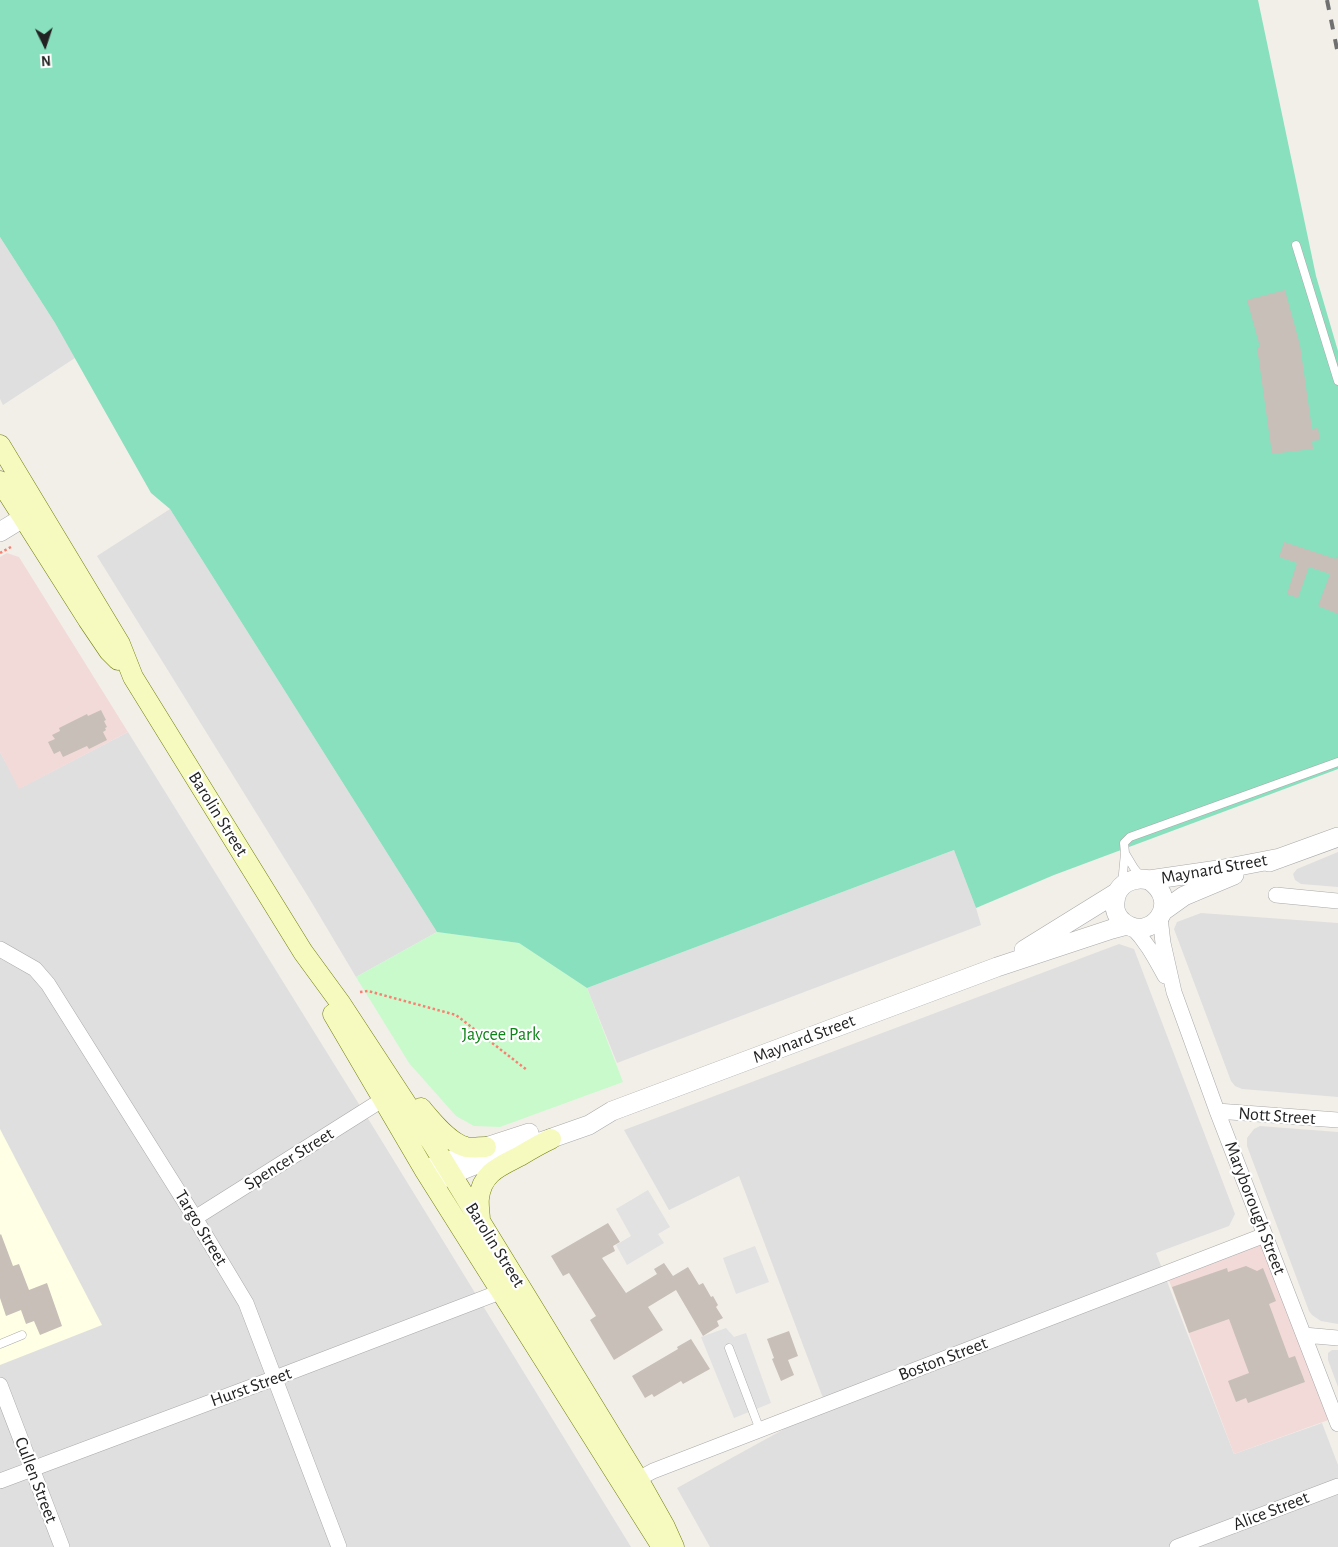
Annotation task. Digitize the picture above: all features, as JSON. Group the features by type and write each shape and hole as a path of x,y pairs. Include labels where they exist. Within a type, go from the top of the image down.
{"main road":[{"name":"Barolin Street","path":"0,445 31,513 109,651 133,676 303,952 360,1032 448,1169 630,1483 662,1547"},
{"name":"Barolin Street","path":"0,481 31,513"},
{"name":"Barolin Street","path":"303,952 331,1011 382,1100 500,1292 630,1483 665,1526 674,1547"},
{"path":"360,1032 392,1068 436,1126 458,1144 486,1147"},
{"path":"480,1222 479,1198 489,1176 501,1164 550,1138"}],"street":[{"path":"0,532 31,513"},
{"name":"Maynard Street","path":"1161,914 1184,896 1338,837"},
{"name":"Maynard Street","path":"1146,880 1218,870 1280,858"},
{"path":"1131,880 1146,880 1156,885 1162,893 1164,902 1161,914 1155,923 1148,927 1140,928 1130,926 1120,920 1114,902 1119,890 1131,880"},
{"name":"Maynard Street","path":"997,967 1119,890"},
{"path":"1276,895 1338,901"},
{"name":"Maryborough Street","path":"1161,914 1163,943 1174,992 1217,1111 1338,1424"},
{"name":"Maynard Street","path":"428,1176 589,1125 612,1111 997,967 1112,929 1130,926"},
{"name":"Maryborough Street","path":"1130,926 1143,937 1174,992"},
{"name":"Targo Street","path":"0,949 35,969 48,984 246,1303 339,1547"},
{"name":"Spencer Street","path":"195,1218 382,1100"},
{"name":"Maynard Street","path":"448,1169 486,1147 585,1114 612,1111"},
{"name":"Nott Street","path":"1217,1111 1338,1120"},
{"name":"Boston Street","path":"630,1483 653,1471 1265,1235"},
{"name":"Hurst Street","path":"0,1481 500,1292"},
{"path":"1304,1335 1338,1338"},
{"name":"Cullen Street","path":"0,1385 62,1547"},
{"name":"Alice Street","path":"1177,1547 1338,1486"}],"lane":[{"path":"1296,245 1338,381"},
{"path":"1119,890 1125,853 1124,843 1130,836 1338,762"},
{"path":"1125,853 1134,868 1146,880"},
{"path":"0,1344 22,1335"},
{"path":"729,1348 760,1430"}],"path":[{"path":"0,553 11,547"},
{"path":"360,992 368,991 456,1015 527,1070"}],"shaded area":[{"path":"0,237 75,358 3,405 0,399"},
{"path":"170,509 437,932 356,977 97,556"},
{"path":"7,553 19,557 128,732 19,789 0,752 0,557"},
{"path":"128,732 631,1547 0,1547 0,752 20,788"},
{"path":"954,850 981,925 617,1063 587,988"},
{"path":"1338,852 1338,887 1301,884 1295,880 1293,874 1297,869"},
{"path":"1201,913 1338,923 1338,1097 1242,1089 1235,1086 1231,1081 1174,929 1177,922"},
{"path":"1119,944 1134,949 1235,1214 1229,1226 1156,1253 1234,1454 1322,1423 1338,1465 1338,1547 710,1547 677,1488 826,1406 739,1176 669,1210 624,1130"},
{"path":"1260,1126 1338,1132 1338,1324 1321,1321 1309,1311 1247,1146 1247,1138 1254,1129"},
{"path":"0,1129 102,1325 0,1365"},
{"path":"648,1190 670,1227 658,1234 664,1243 627,1265 616,1245 631,1236 616,1209"},
{"path":"1264,1237 1334,1418 1234,1454 1167,1275"},
{"path":"755,1246 769,1282 736,1294 723,1258"},
{"path":"726,1328 734,1337 746,1333 771,1403 734,1418 701,1337"},
{"path":"1332,1350 1338,1350 1338,1387 1328,1360 1328,1353"}],"green space":[{"path":"0,0 1258,0 1316,276 1338,351 1338,769 1054,875 976,908 954,850 587,988 519,943 437,932 170,509 151,493 55,323 0,237"},
{"name":"Jaycee Park","path":"437,932 519,943 587,988 623,1082 500,1127 474,1126 456,1116 409,1063 356,977"}],"building":[{"path":"1285,290 1300,345 1312,429 1318,428 1320,440 1312,441 1313,449 1272,454 1257,347 1260,347 1247,300"},
{"path":"1284,542 1336,559 1338,556 1338,614 1318,606 1330,574 1309,567 1298,598 1287,594 1297,563 1279,557"},
{"path":"101,710 106,720 104,721 107,727 103,732 107,740 89,749 87,746 63,757 60,751 54,754 48,742 55,739 52,735 60,731 59,728 87,714 88,716"},
{"path":"608,1223 620,1242 613,1246 615,1251 602,1258 626,1293 657,1274 654,1269 664,1263 673,1276 688,1267 699,1285 703,1283 718,1305 716,1307 723,1318 717,1321 719,1326 703,1336 676,1290 648,1307 663,1330 614,1360 590,1320 596,1316 569,1273 563,1276 551,1256"},
{"path":"1,1234 13,1266 19,1264 29,1290 47,1283 62,1326 40,1335 34,1321 26,1324 21,1310 6,1316 0,1298"},
{"path":"1246,1266 1257,1271 1263,1268 1276,1301 1269,1304 1289,1358 1295,1356 1305,1382 1248,1403 1246,1398 1236,1402 1228,1381 1249,1373 1229,1319 1189,1333 1172,1287 1227,1268 1228,1272"},
{"path":"789,1331 798,1356 788,1360 794,1375 781,1381 772,1359 774,1358 767,1339"},
{"path":"691,1339 710,1369 683,1384 681,1381 654,1397 652,1394 645,1398 632,1376 678,1349 677,1347"}],"railway":[{"path":"1327,0 1338,54"}]}
